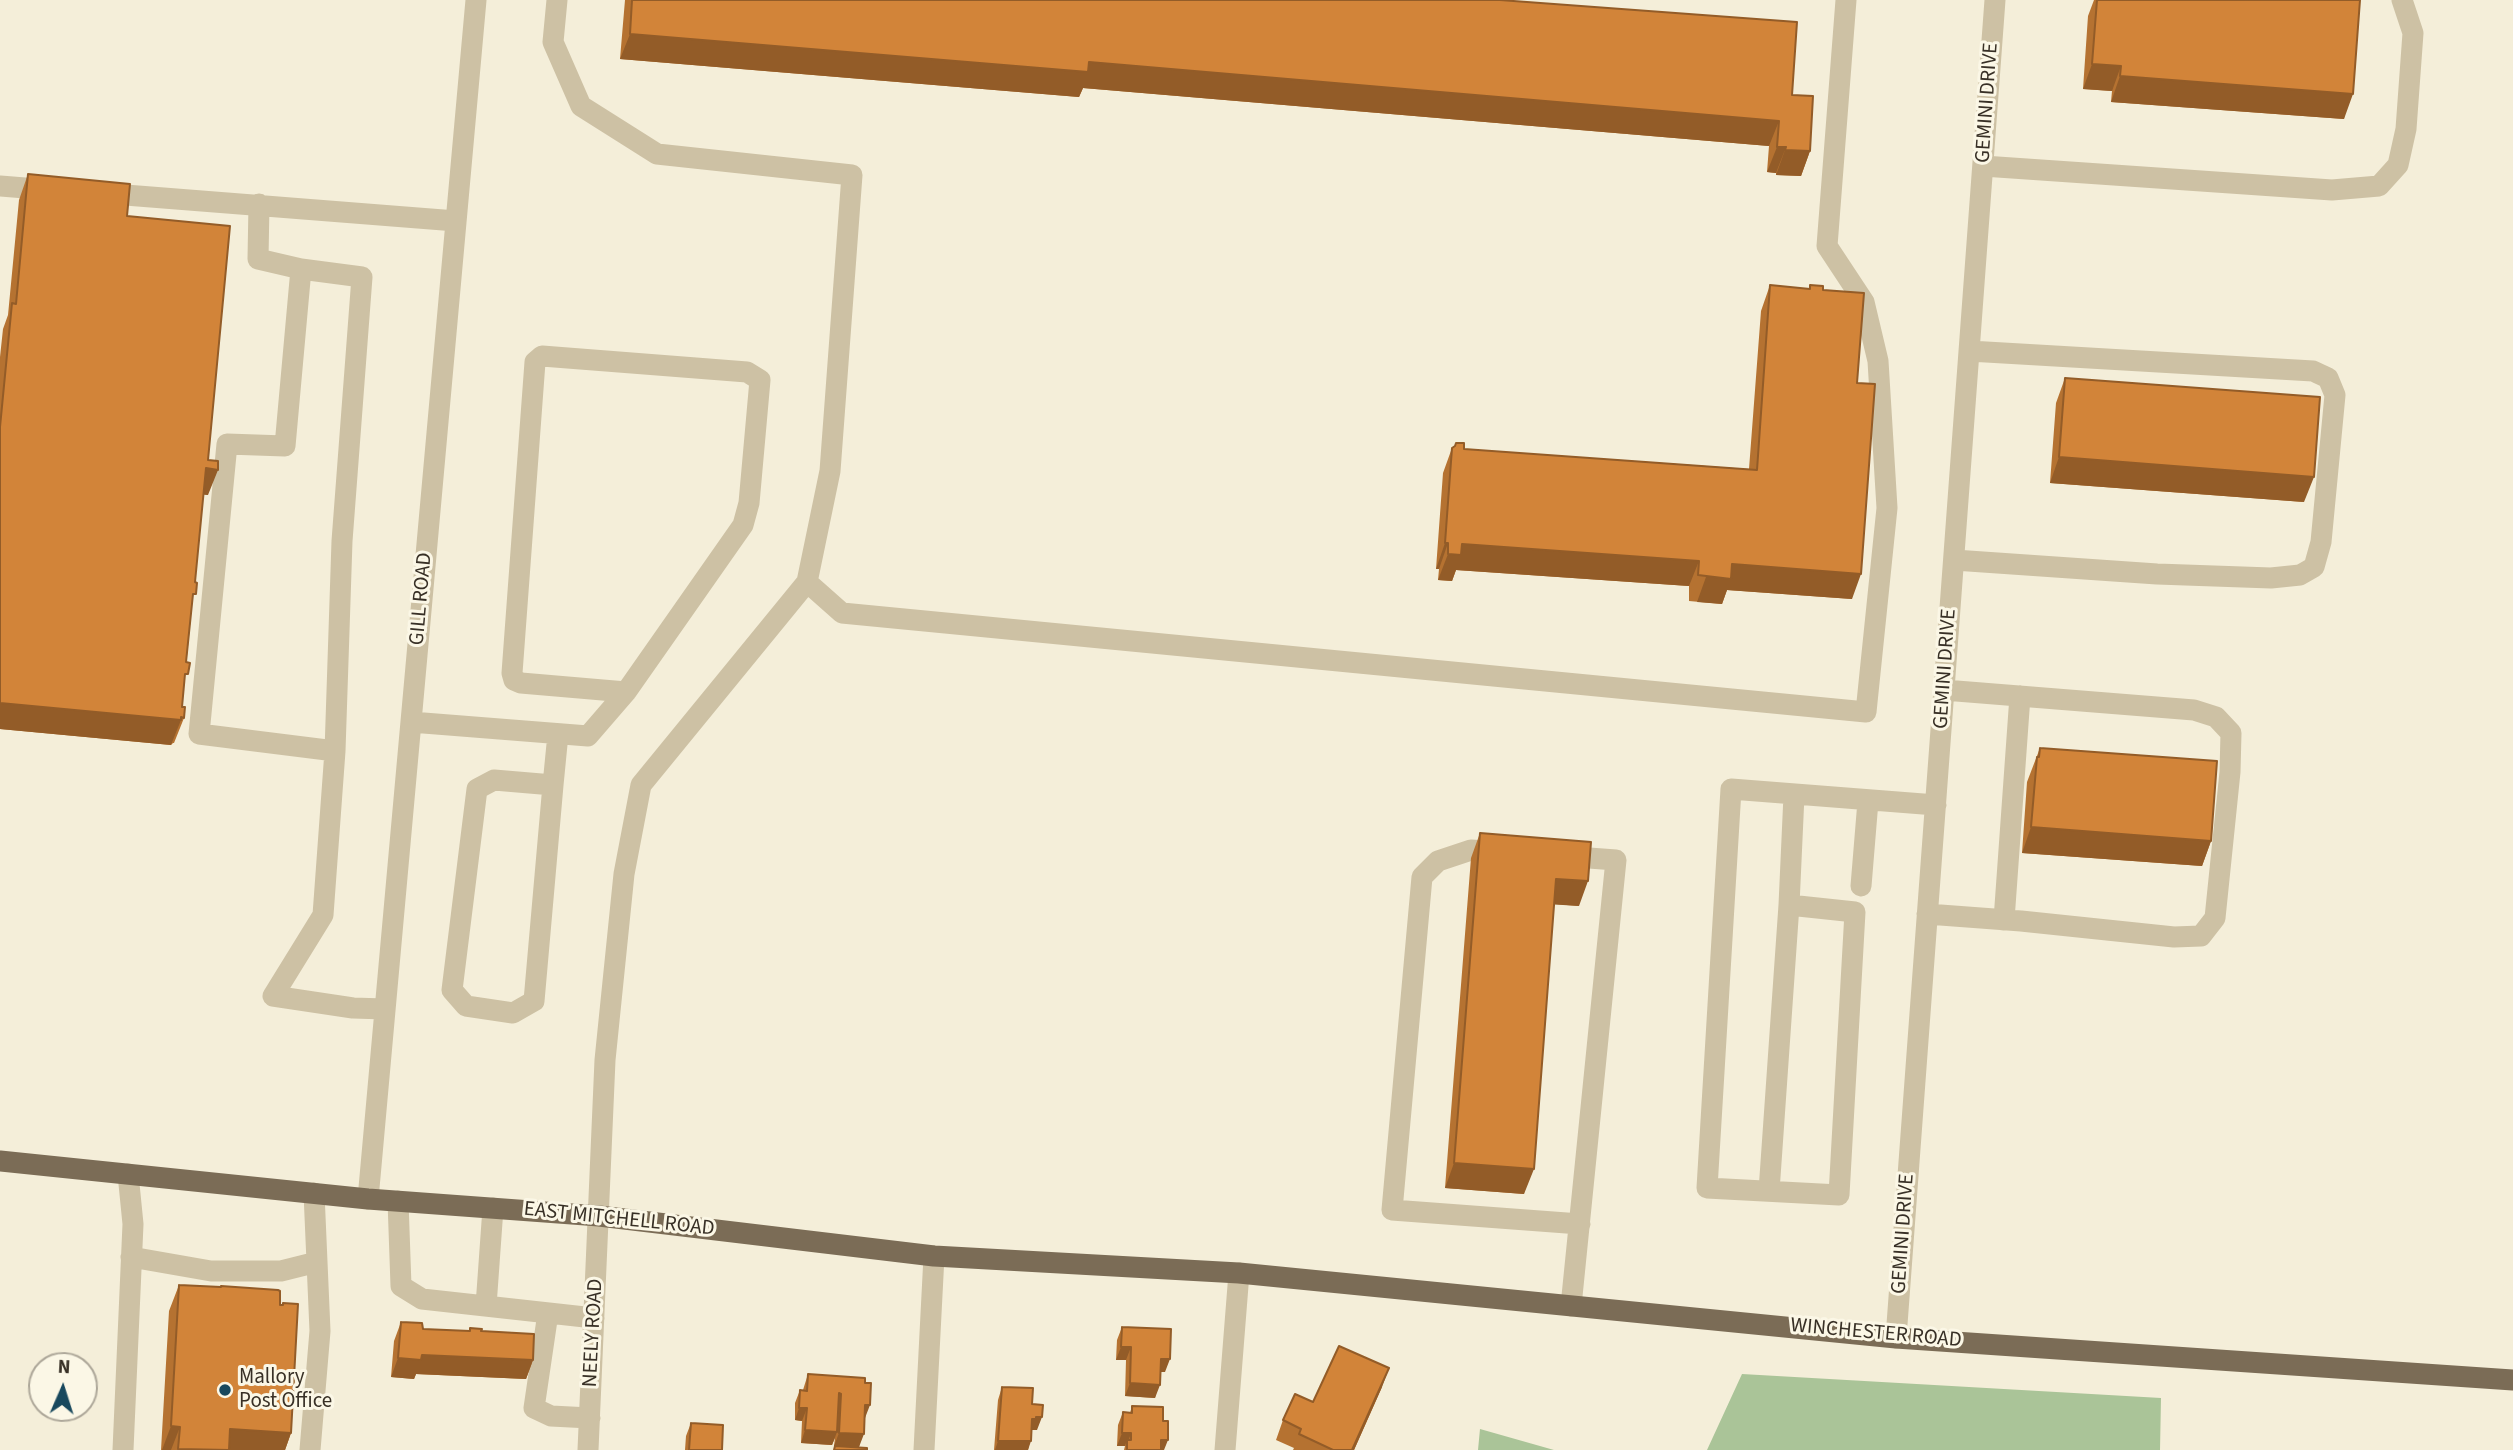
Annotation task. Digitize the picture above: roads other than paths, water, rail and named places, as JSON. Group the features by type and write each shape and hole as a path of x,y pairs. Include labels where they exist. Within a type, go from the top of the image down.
{"main road":[{"name":"EAST MITCHELL ROAD","path":"0,1161 368,1199 599,1216 934,1256 1239,1273"},
{"name":"WINCHESTER ROAD","path":"1239,1273 1896,1338 2513,1380"}],"street":[{"name":"GILL ROAD","path":"368,1199 476,0"},
{"path":"557,0 553,42 581,106 657,154 852,175 830,471 807,582 842,613 1866,712 1887,508 1878,361 1864,302 1827,246 1846,0"},
{"name":"GEMINI DRIVE","path":"1896,1338 1995,0"},
{"path":"1983,166 2332,190 2379,186 2398,165 2406,129 2413,33 2402,0"},
{"path":"0,186 456,221"},
{"path":"259,204 258,259 301,269 362,277 342,541 335,751 323,915 273,996 353,1008 385,1009"},
{"path":"301,269 285,446 228,444 199,734 335,751"},
{"path":"1954,560 2157,574 2271,578 2300,575 2314,566 2320,542 2335,395 2328,378 2313,371 1969,351"},
{"path":"411,722 588,736 626,692 743,525 749,503 760,380 747,372 542,356 535,362 512,673 514,680 520,683 626,692"},
{"name":"NEELY ROAD","path":"588,1450 605,1060 624,874 641,785 807,582"},
{"path":"1927,914 2174,937 2201,936 2215,918 2230,772 2231,733 2216,717 2194,710 1944,690"},
{"path":"2004,920 2020,696"},
{"path":"553,785 494,780 477,789 452,990 467,1006 513,1013 534,1001 558,734"},
{"path":"1789,905 1855,912 1839,1195 1707,1188 1731,789 1936,806"},
{"path":"1769,1191 1794,795"},
{"path":"1861,886 1868,801"},
{"path":"1571,1306 1580,1223 1616,860 1471,850 1438,861 1422,877 1392,1210 1580,1223"},
{"path":"122,1450 133,1224 128,1174"},
{"path":"310,1450 320,1331 314,1193"},
{"path":"398,1201 401,1286 422,1299 594,1318"},
{"path":"486,1306 493,1208"},
{"path":"924,1450 934,1256"},
{"path":"131,1257 211,1271 281,1271 317,1262"},
{"path":"1225,1450 1239,1273"},
{"path":"548,1313 534,1408 551,1416 590,1418"}],"place":[{"name":"Mallory Post Office","path":"225,1390"}]}
